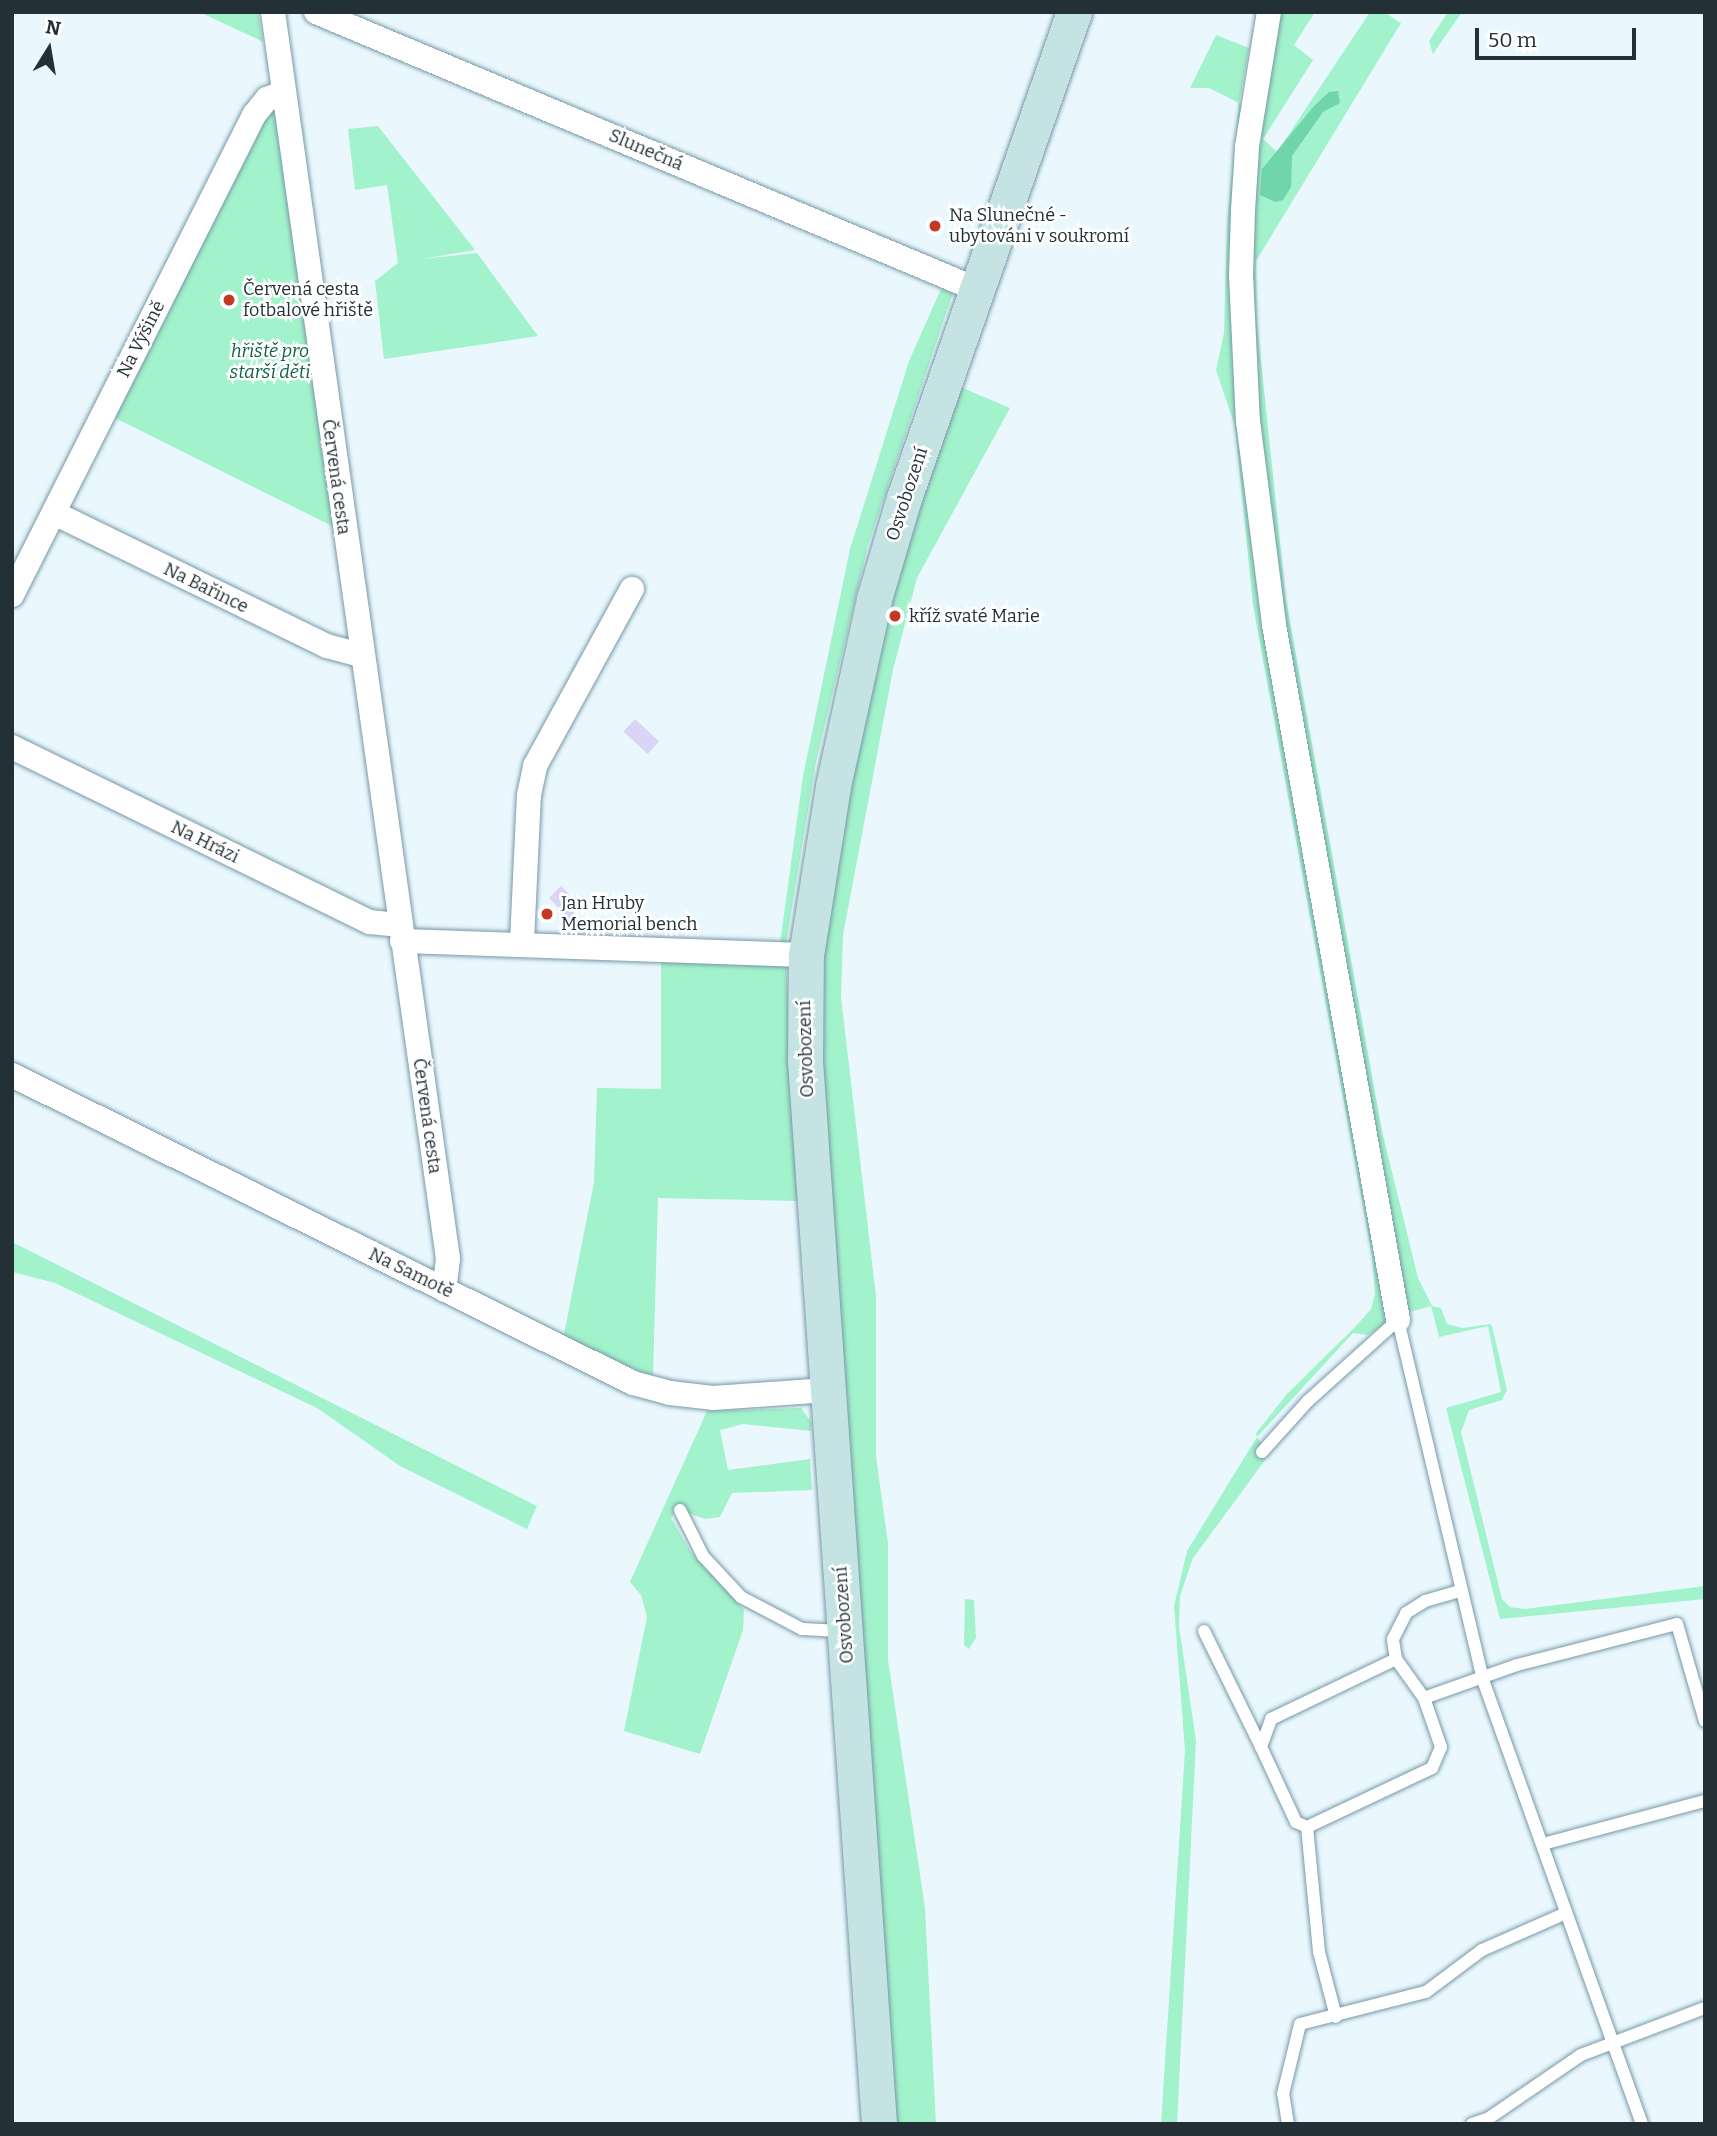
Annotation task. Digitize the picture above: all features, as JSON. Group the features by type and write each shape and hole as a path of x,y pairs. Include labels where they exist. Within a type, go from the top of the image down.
{"main road":[{"name":"Osvobození","path":"879,2124 805,1060 806,955 823,838 863,644 904,498 1074,12"}],"street":[{"name":"Červená cesta","path":"273,12 282,93 448,1259 444,1290"},
{"name":"Slunečná","path":"316,12 976,289"},
{"path":"1269,12 1247,147 1243,211 1241,275 1248,421 1274,625 1398,1320"},
{"name":"Na Výšině","path":"12,595 254,115 267,99 282,93"},
{"name":"Na Bařince","path":"54,513 327,646 361,655"},
{"path":"522,942 529,795 535,766 632,589"},
{"name":"Na Hrázi","path":"12,747 370,922 401,933"},
{"path":"401,933 522,942 806,955"},
{"name":"Na Samotě","path":"12,1075 610,1374 670,1394 723,1398 828,1391"}],"lane":[{"path":"1262,1452 1308,1401 1398,1320 1483,1680 1613,2041 1638,2123"},
{"path":"680,1510 703,1556 760,1611 802,1629 845,1631"},
{"path":"1307,1827 1438,1762 1441,1747 1424,1698 1396,1659 1394,1639 1406,1613 1425,1601 1461,1591"},
{"path":"1424,1698 1483,1680 1517,1665 1677,1624 1705,1721"},
{"path":"1204,1631 1296,1822 1307,1827"},
{"path":"1261,1748 1271,1719 1396,1659"},
{"path":"1543,1844 1705,1801"},
{"path":"1307,1827 1318,1952 1336,2017"},
{"path":"1288,2124 1283,2094 1300,2024 1426,1992 1482,1950 1566,1913"},
{"path":"1472,2124 1489,2118 1581,2055 1705,2008"}],"green space":[{"path":"199,12 258,12 263,42 257,39"},
{"path":"1276,12 1315,12 1294,45 1313,60 1263,139 1277,152 1370,12 1384,12 1401,23 1256,261 1257,322 1286,600 1382,1131 1418,1278 1432,1306 1441,1308 1447,1324 1463,1328 1490,1324 1492,1326 1507,1390 1502,1400 1469,1410 1461,1432 1502,1599 1510,1607 1525,1609 1705,1586 1705,1599 1500,1619 1446,1408 1501,1392 1488,1326 1439,1337 1431,1306 1396,1316 1368,1335 1353,1333 1257,1437 1256,1433 1287,1394 1371,1309 1375,1294 1372,1256 1253,605 1235,426 1216,370 1224,333 1227,221 1239,103 1261,108"},
{"path":"1448,12 1462,12 1433,54 1429,41"},
{"path":"1216,35 1249,48 1239,103 1209,88 1190,88"},
{"path":"1338,91 1340,103 1323,112 1292,156 1291,187 1283,200 1275,202 1260,195 1262,169 1314,106 1329,92"},
{"name":"hřiště pro starší děti","path":"268,112 276,114 334,527 113,417"},
{"path":"378,126 475,250 422,259 477,253 538,336 384,359 375,281 398,263 387,185 355,190 348,129"},
{"path":"941,289 953,293 868,545 816,762 786,943 780,943 803,776 850,549 909,361"},
{"path":"958,386 1010,408 917,578 893,670 843,935 841,997 876,1296 876,1456 888,1543 888,1660 925,1908 936,2124 895,2124 823,1172 821,924 890,588"},
{"path":"661,956 786,963 798,1201 658,1198 653,1377 563,1339 594,1182 597,1088 661,1089"},
{"path":"12,1242 537,1506 527,1529 400,1466 317,1408 55,1283 13,1272"},
{"path":"801,1408 811,1422 811,1431 743,1424 720,1430 728,1470 810,1459 812,1490 732,1493 720,1517 705,1519 677,1509 671,1518 691,1552 744,1610 743,1630 700,1754 624,1731 647,1617 641,1595 630,1582 707,1411"},
{"path":"1257,1437 1262,1444 1257,1449 1266,1459 1193,1558 1180,1596 1179,1626 1196,1741 1177,2124 1161,2124 1185,1751 1174,1606 1187,1551"},
{"path":"965,1599 974,1600 976,1638 969,1649 964,1645"}],"shaded area":[{"path":"635,719 659,742 648,754 623,731"},
{"path":"561,886 583,908 571,920 549,898"}],"place":[{"name":"Na Slunečné - ubytováni v soukromí","path":"935,226"},
{"name":"Červená cesta fotbalové hřiště","path":"229,300"},
{"name":"kříž svaté Marie","path":"895,616"},
{"name":"Jan Hruby Memorial bench","path":"547,914"}]}
